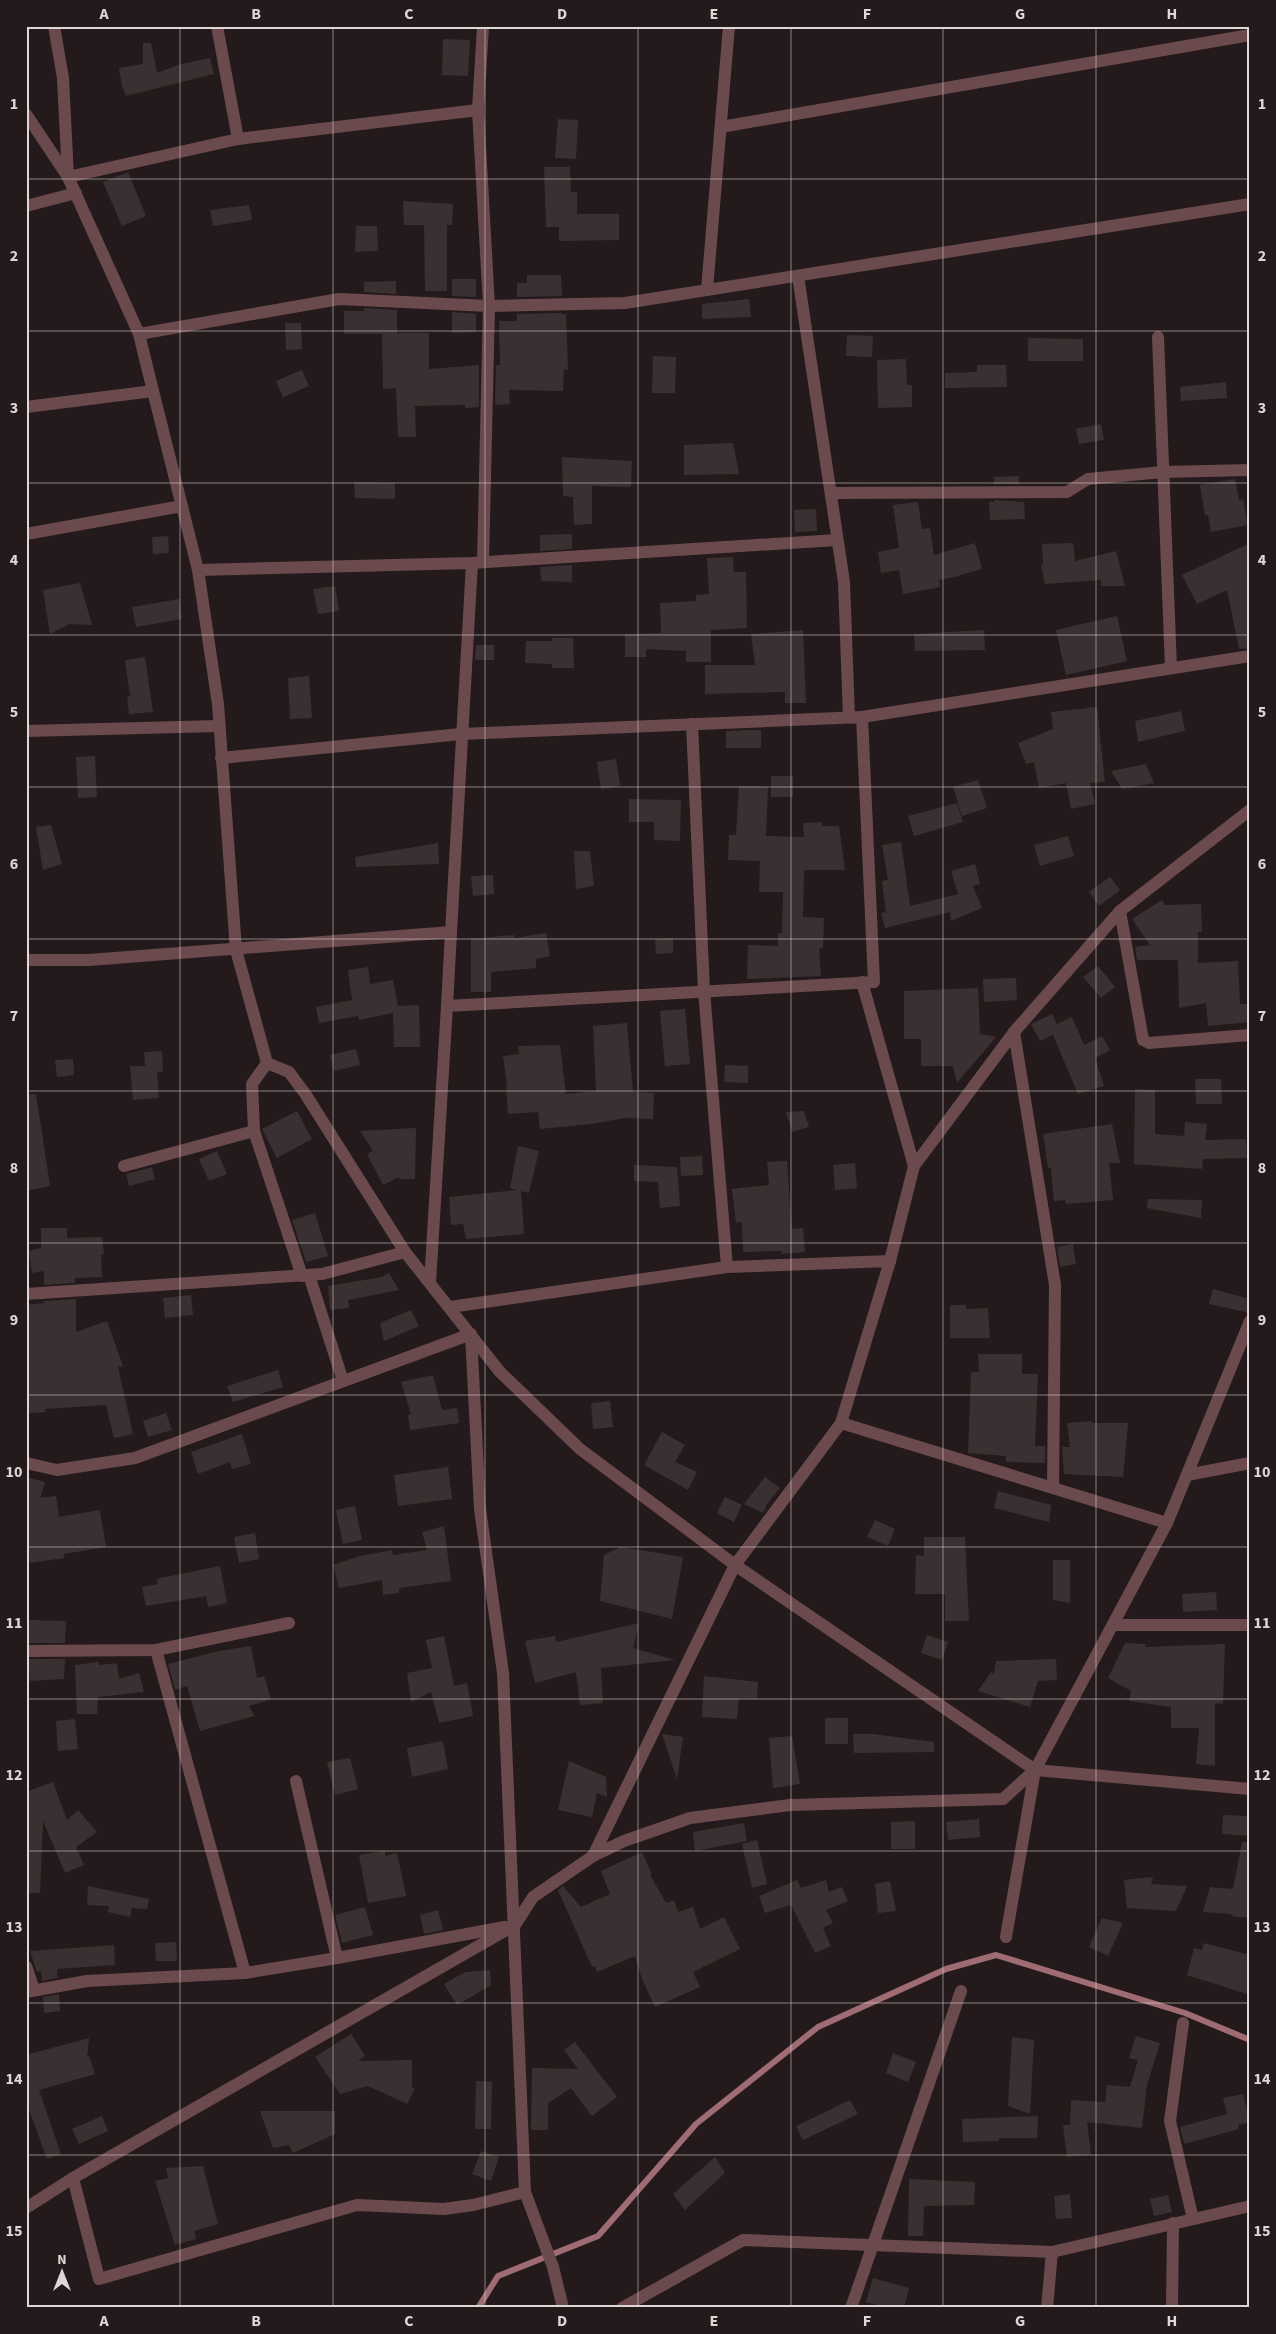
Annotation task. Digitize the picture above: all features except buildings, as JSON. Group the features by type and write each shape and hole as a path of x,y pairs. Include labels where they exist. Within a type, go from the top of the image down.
{"street":[{"path":"54,26 64,78 68,177"},
{"path":"217,26 238,139"},
{"path":"430,1283 461,734 478,562 489,306 478,110 483,26"},
{"path":"708,290 729,26"},
{"path":"721,128 1250,35"},
{"path":"68,177 238,139 478,110"},
{"path":"26,114 68,177 76,193 139,334 154,391 198,570 218,704 218,726 236,950 267,1062 252,1084 254,1131 343,1381"},
{"path":"26,206 76,193"},
{"path":"139,334 340,299 489,306 625,303 1250,204"},
{"path":"447,1006 874,982 844,582 798,276"},
{"path":"1158,337 1171,668"},
{"path":"26,407 154,391"},
{"path":"831,493 1066,492 1088,480 1163,472 1250,470"},
{"path":"26,534 182,506"},
{"path":"198,570 478,562 837,540"},
{"path":"221,758 461,734 855,717 1250,656"},
{"path":"692,724 704,992 727,1267"},
{"path":"26,731 218,726"},
{"path":"593,1856 735,1565 842,1423 890,1261 914,1166 1014,1032 1120,911 1250,810"},
{"path":"1120,911 1143,1040 1149,1043 1250,1035"},
{"path":"26,960 89,960 451,932"},
{"path":"862,982 914,1166"},
{"path":"1014,1032 1055,1285 1053,1488"},
{"path":"267,1062 289,1072 306,1095 405,1252 500,1372 580,1449 735,1565 1035,1770 1250,1789"},
{"path":"124,1166 254,1131"},
{"path":"26,1294 322,1274 405,1252"},
{"path":"450,1308 727,1267 890,1261"},
{"path":"1006,1937 1035,1770 1168,1523 1250,1321"},
{"path":"26,1463 57,1470 135,1458 470,1334"},
{"path":"470,1334 480,1509 503,1673 526,2192 553,2268 563,2308"},
{"path":"842,1423 1168,1523"},
{"path":"1187,1474 1250,1463"},
{"path":"26,1651 156,1650 289,1623"},
{"path":"1113,1625 1250,1626"},
{"path":"156,1650 245,1973"},
{"path":"26,2208 73,2178 515,1925 533,1897 593,1856 624,1841 690,1818 790,1805 1003,1799 1035,1770"},
{"path":"296,1781 337,1958"},
{"path":"26,1966 30,1991 87,1981 245,1973 515,1925"},
{"path":"851,2308 961,1991"},
{"path":"1183,2023 1170,2121 1193,2219"},
{"path":"73,2178 98,2279 357,2206 444,2209 473,2206 526,2192"},
{"path":"622,2308 742,2240 1052,2252 1250,2206"},
{"path":"1172,2308 1173,2223"},
{"path":"1047,2308 1052,2252"}],"waterway":[{"path":"478,2308 498,2276 598,2236 696,2124 818,2027 946,1969 996,1955 1185,2013 1250,2040"}]}
